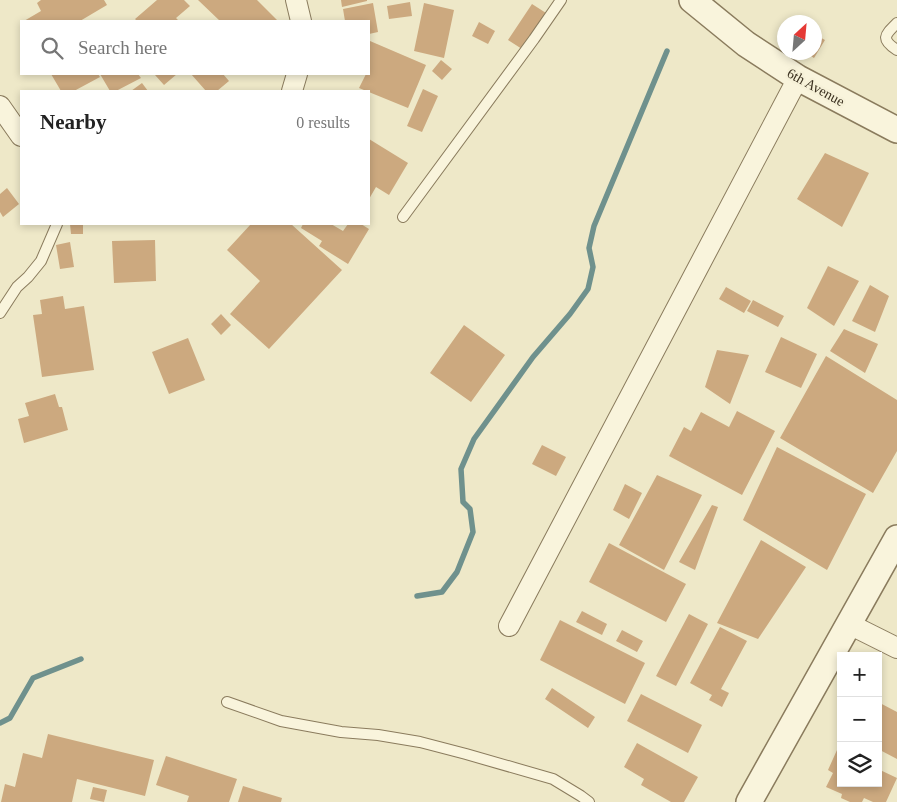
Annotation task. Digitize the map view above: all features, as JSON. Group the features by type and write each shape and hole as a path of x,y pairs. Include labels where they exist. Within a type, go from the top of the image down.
{"street":[{"path":"296,0 301,20"},
{"name":"6th Avenue","path":"692,0 746,44 798,78 897,130"},
{"path":"292,90 297,75"},
{"path":"509,626 798,78"},
{"path":"0,106 20,135"},
{"path":"750,802 897,538"},
{"path":"849,624 897,648"}],"lane":[{"path":"403,217 561,0"},
{"path":"897,23 887,34 886,40 888,45 897,50"},
{"path":"0,313 17,287 41,261 57,225"},
{"path":"227,702 281,721 341,732 378,735 420,742 553,778 589,802"}],"building":[{"path":"41,0 104,0 107,5 82,20 26,20 41,11 37,3"},
{"path":"157,0 184,0 190,6 176,18 178,20 135,19"},
{"path":"198,0 257,0 277,20 219,20"},
{"path":"341,0 367,0 367,1 342,7"},
{"path":"410,2 412,16 389,19 387,6"},
{"path":"373,3 378,32 370,34 370,20 345,20 343,9"},
{"path":"424,3 454,10 444,58 414,51"},
{"path":"532,4 546,13 522,49 508,40"},
{"path":"479,22 495,31 488,44 472,36"},
{"path":"370,41 426,65 408,108 370,92 370,90 359,88 366,75 370,75"},
{"path":"441,60 452,69 442,80 432,71"},
{"path":"52,75 99,75 100,77 76,90 60,90"},
{"path":"101,75 139,75 141,78 118,90 109,90"},
{"path":"155,75 176,75 164,85"},
{"path":"192,75 224,75 229,81 218,90 205,90"},
{"path":"142,83 147,90 132,90"},
{"path":"423,89 438,96 422,132 407,126"},
{"path":"370,140 408,163 389,195 376,187 370,197"},
{"path":"825,153 869,173 842,227 797,199"},
{"path":"7,188 19,204 3,217 0,212 0,194"},
{"path":"70,225 83,225 83,234 71,234"},
{"path":"250,225 292,225 342,270 269,349 230,314 260,281 227,250"},
{"path":"302,225 333,225 343,231 347,225 363,225 369,229 348,264 319,246 322,241 301,228"},
{"path":"155,240 156,281 114,283 112,241"},
{"path":"70,242 74,267 60,269 56,245"},
{"path":"828,266 859,281 834,326 807,308"},
{"path":"870,285 889,296 875,332 852,321"},
{"path":"726,287 751,301 744,313 719,299"},
{"path":"63,296 65,309 84,306 94,370 42,377 33,315 42,314 40,300"},
{"path":"753,300 784,316 778,327 747,311"},
{"path":"221,314 231,325 221,335 211,324"},
{"path":"464,325 505,355 471,402 430,373"},
{"path":"844,329 878,344 865,373 830,351"},
{"path":"781,337 817,354 801,388 765,372"},
{"path":"188,338 205,380 169,394 152,352"},
{"path":"717,350 749,355 730,404 705,387"},
{"path":"826,356 897,400 897,451 873,493 780,438"},
{"path":"55,394 59,407 62,407 68,430 24,443 18,419 29,416 25,403"},
{"path":"737,411 775,431 742,495 669,456 684,427 691,431 701,412 729,427"},
{"path":"542,445 566,457 556,476 532,464"},
{"path":"777,447 866,494 827,570 743,520"},
{"path":"657,475 702,495 664,570 619,545"},
{"path":"625,484 642,493 629,519 613,510"},
{"path":"712,505 718,507 695,570 679,562"},
{"path":"761,540 806,567 758,639 717,623"},
{"path":"609,543 686,584 666,622 589,582"},
{"path":"582,611 607,624 602,635 576,622"},
{"path":"689,614 708,624 676,686 656,676"},
{"path":"560,620 645,663 625,704 540,660"},
{"path":"720,627 747,641 721,689 729,693 722,707 709,700 712,695 690,683"},
{"path":"622,630 643,641 637,652 616,641"},
{"path":"552,688 595,717 588,728 545,699"},
{"path":"641,694 702,725 688,753 627,721"},
{"path":"882,704 897,712 897,759 882,751"},
{"path":"48,734 154,760 145,796 77,779 72,802 1,802 5,784 15,787 23,753 42,758"},
{"path":"637,743 698,777 684,802 671,802 641,785 644,779 624,767"},
{"path":"837,750 837,787 882,787 882,771 897,778 886,802 873,802 864,798 862,802 850,802 841,798 842,794 826,787 833,773 828,770"},
{"path":"166,756 237,779 229,802 187,802 189,796 156,785"},
{"path":"243,786 282,798 281,802 238,802"},
{"path":"93,787 107,790 104,802 90,799"}],"waterway":[{"path":"417,596 442,592 457,572 473,532 470,509 463,502 461,469 474,439 533,357 570,314 588,289 593,267 589,248 594,226 667,51"},
{"path":"0,723 10,718 33,678 81,659"}]}
